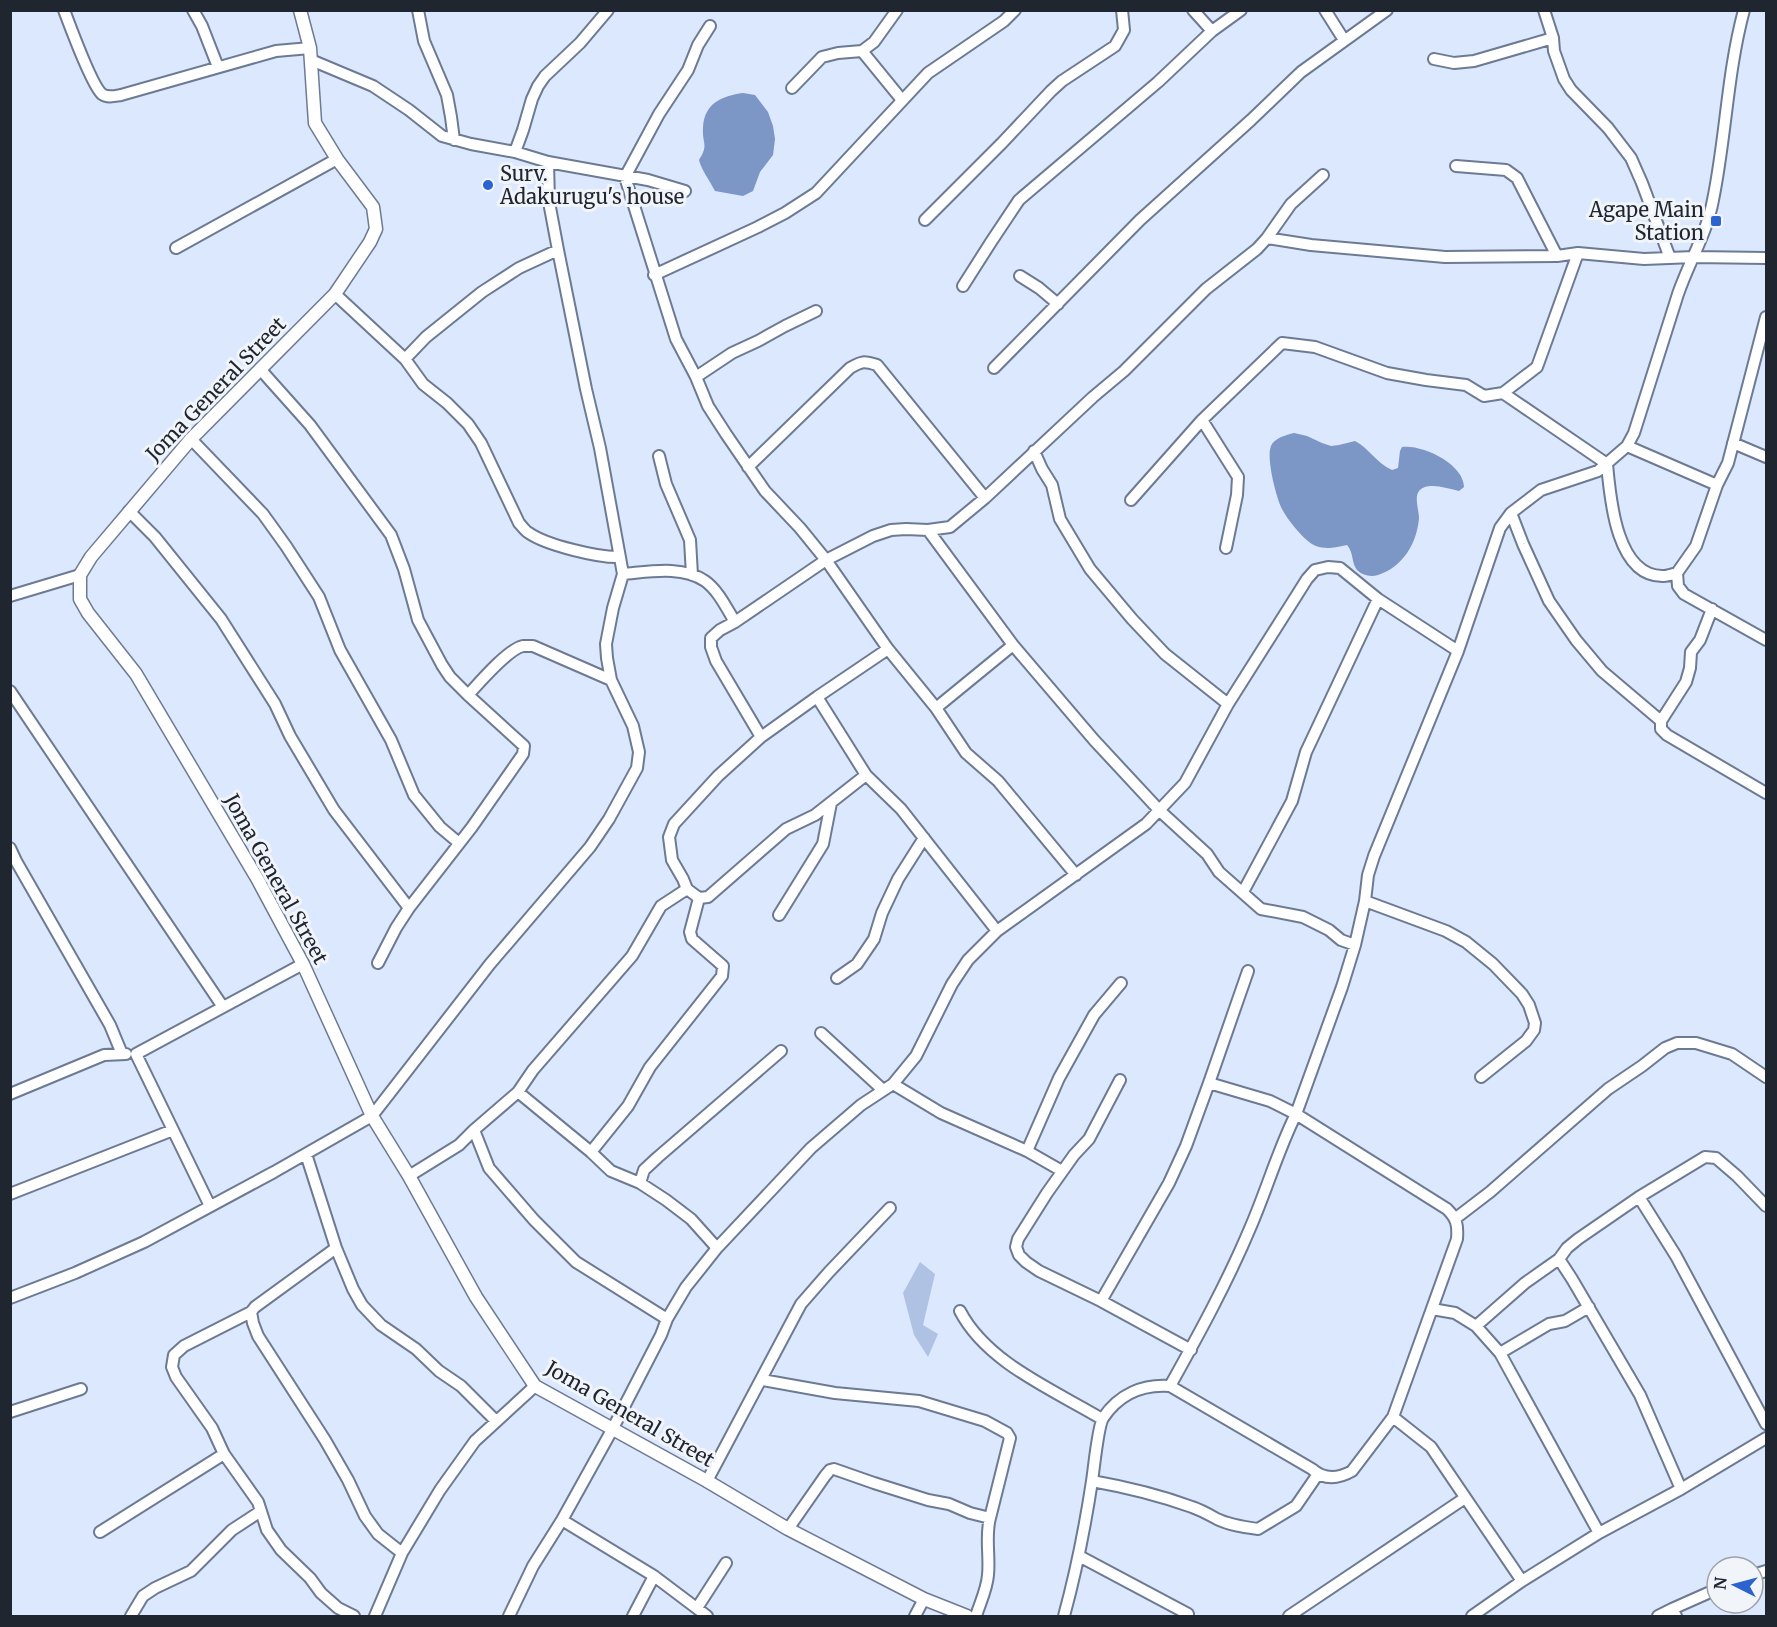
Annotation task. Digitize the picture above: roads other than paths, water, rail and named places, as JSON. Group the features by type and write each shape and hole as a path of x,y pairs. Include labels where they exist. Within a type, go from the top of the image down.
{"street":[{"path":"64,10 100,93 106,96 121,95 276,51 310,54 373,86 442,136 515,152 548,162 648,180 685,191"},
{"path":"193,10 202,26 218,67"},
{"name":"Joma General Street","path":"300,10 310,54 315,123 337,159 373,207 376,229 370,242 335,294 190,439 91,557 80,575 80,599 88,613 136,674 258,880 303,964 372,1116 409,1176 476,1297 535,1386 707,1481 788,1529 924,1599 967,1617"},
{"path":"418,10 424,41 447,95 454,140"},
{"path":"515,152 538,86 608,10"},
{"path":"792,88 822,57 862,51 874,42 897,10"},
{"path":"654,275 758,227 816,193 928,73 1004,21 1016,10"},
{"path":"1193,10 1212,31"},
{"path":"963,286 1019,201 1158,82 1212,31 1241,10"},
{"path":"1325,10 1344,40"},
{"path":"994,369 1162,199 1301,72 1387,10"},
{"path":"1544,10 1553,38 1554,51 1564,79 1571,90 1608,128 1631,158 1670,258"},
{"path":"1170,1386 1191,1350 1229,1274 1296,1114 1355,945 1368,875 1374,856 1458,651 1500,528 1511,513 1541,490 1598,471 1627,446 1634,433 1678,295 1707,224 1713,201 1729,83 1737,35 1744,10"},
{"path":"925,220 1051,91 1062,81 1115,46 1124,30 1123,11"},
{"path":"710,26 698,45 688,70 659,114 625,177 676,339 708,406 765,491 826,560 888,649 936,708 966,753 998,781 1077,875"},
{"path":"1434,59 1454,63 1474,61 1553,38"},
{"path":"862,51 902,100"},
{"path":"176,248 337,159"},
{"path":"10,1298 75,1273 144,1242 372,1116 490,964 590,847 630,783 637,768 639,752 633,726 611,681 606,644 623,574 549,202 548,162"},
{"path":"1456,166 1506,170 1512,173 1517,178 1557,256"},
{"path":"761,737 716,661 711,647 711,638 826,560 873,536 891,530 928,530 950,527 985,498 1093,397 1125,371 1206,289 1257,249 1291,204 1323,175"},
{"path":"1267,238 1311,245 1445,257 1557,256 1578,253 1644,259 1767,258"},
{"path":"405,359 426,337 482,292 519,268 558,250"},
{"path":"1131,500 1202,420 1282,343 1315,347 1387,373 1467,385 1484,396 1503,393 1537,367 1578,253"},
{"path":"1020,276 1058,304"},
{"path":"335,294 405,359 423,384 468,424 481,443 519,523 528,533 549,543 584,552 620,557"},
{"path":"696,377 732,353 816,311"},
{"path":"1767,317 1728,463 1717,485 1696,546 1677,573 1678,586 1684,594 1767,640"},
{"path":"748,467 850,368 861,362 868,362 878,365 985,498"},
{"path":"260,369 310,425 391,536 404,569 418,620 450,677 524,746 523,754 472,827 409,908 378,963"},
{"path":"1503,393 1607,464 1616,528 1636,566 1646,572 1662,576 1677,573"},
{"path":"1202,420 1238,477 1237,495 1226,548"},
{"path":"190,439 263,514 286,546 319,597 340,650 391,740 414,795 440,827 459,843"},
{"path":"1733,443 1767,457"},
{"path":"1627,446 1717,485"},
{"path":"1034,451 1042,470 1052,485 1060,519 1090,568 1132,619 1165,654 1228,704"},
{"path":"659,456 666,484 690,540 692,575"},
{"path":"129,511 155,537 221,619 275,704 290,736 334,810 409,908"},
{"path":"1511,513 1550,602 1576,640 1602,671 1661,722"},
{"path":"928,530 1013,645 1094,740 1160,811 1207,854 1219,872 1261,909 1303,917 1329,930 1341,940 1355,945"},
{"path":"509,1617 533,1566 562,1520 612,1430 667,1319 687,1287 717,1248 811,1148 861,1105 893,1084 916,1056 952,984 968,960 997,931 1146,824 1185,783 1228,704 1307,579 1315,570 1328,567 1340,568 1378,599 1458,651"},
{"path":"623,574 672,571 705,580 714,589 735,622"},
{"path":"10,596 80,575"},
{"path":"1243,892 1292,801 1306,752 1378,599"},
{"path":"1712,609 1700,640 1691,652 1686,682 1661,722 1660,729 1767,793"},
{"path":"936,708 1013,645"},
{"path":"468,695 502,660 524,646 533,646 611,681"},
{"path":"866,775 815,815 786,829 708,897 699,898 687,889 672,860 669,837 674,824 718,776 761,737 888,649"},
{"path":"10,691 224,1007"},
{"path":"817,697 866,775 901,809 997,931"},
{"path":"778,915 823,844 831,803"},
{"path":"837,978 857,964 874,939 882,913 898,879 924,838"},
{"path":"10,848 110,1025 122,1054"},
{"path":"409,1176 459,1145 518,1092 533,1070 632,956 661,906 687,889"},
{"path":"591,1152 628,1106 650,1067 722,976 723,966 692,939 690,932 699,898"},
{"path":"1365,901 1446,931 1466,942 1493,964 1522,994 1529,1005 1535,1023 1534,1030 1526,1041 1481,1077"},
{"path":"10,1094 104,1054 136,1054 303,964"},
{"path":"1101,1301 1169,1183 1186,1146 1248,971"},
{"path":"1026,1151 1059,1078 1094,1015 1121,982"},
{"path":"821,1033 883,1090"},
{"path":"1456,1218 1490,1192 1608,1089 1665,1047 1677,1043 1696,1043 1732,1054 1767,1077"},
{"path":"640,1184 644,1170 781,1051"},
{"path":"136,1054 210,1206"},
{"path":"1120,1080 1089,1139 1074,1155 1047,1193 1018,1239 1016,1247 1019,1255 1032,1266 1191,1350"},
{"path":"1064,1617 1079,1556 1102,1419 1122,1397 1136,1390 1156,1385 1170,1386 1312,1468 1318,1474 1327,1477 1342,1476 1352,1471 1393,1417 1457,1239 1456,1218 1447,1209 1296,1114 1270,1101 1209,1083"},
{"path":"893,1084 941,1113 1026,1151 1062,1171"},
{"path":"518,1092 611,1171 640,1184 691,1219 717,1248"},
{"path":"10,1194 173,1130"},
{"path":"474,1130 489,1168 534,1220 576,1262 667,1319"},
{"path":"306,1154 336,1248 352,1288 362,1305 381,1325 416,1349 439,1371 461,1386 496,1421"},
{"path":"1476,1326 1525,1283 1559,1259 1567,1248 1639,1197 1705,1157 1716,1158 1767,1206"},
{"path":"1639,1197 1676,1256 1767,1424"},
{"path":"707,1481 801,1304 890,1208"},
{"path":"336,1248 250,1312 184,1346 174,1355 172,1367 176,1377 212,1428 224,1454 258,1502 267,1530 281,1550 310,1578 321,1593 338,1608 354,1617"},
{"path":"1559,1259 1640,1395 1682,1489"},
{"path":"1500,1353 1549,1324 1565,1321 1589,1307"},
{"path":"1432,1309 1455,1312 1476,1326 1500,1353 1599,1533"},
{"path":"960,1311 966,1323 991,1349 1041,1385 1102,1419"},
{"path":"250,1312 258,1336 325,1440 348,1479 365,1516 378,1534 402,1553"},
{"path":"762,1380 835,1393 919,1401 985,1421 1007,1433 1010,1438 986,1530 989,1552 988,1578 976,1617"},
{"path":"375,1617 402,1553 440,1490 475,1441 535,1386"},
{"path":"10,1412 81,1389"},
{"path":"1393,1417 1431,1447 1522,1581"},
{"path":"1472,1617 1522,1581 1599,1533 1682,1489 1767,1438"},
{"path":"100,1532 224,1454"},
{"path":"788,1529 825,1476 834,1469 990,1518"},
{"path":"1092,1481 1149,1493 1207,1512 1217,1519 1237,1526 1258,1529 1296,1506 1318,1474"},
{"path":"1289,1617 1465,1498"},
{"path":"131,1617 143,1596 191,1571 232,1530 261,1511"},
{"path":"562,1520 654,1576 707,1617"},
{"path":"1079,1556 1188,1614"},
{"path":"697,1608 726,1563"},
{"path":"633,1617 654,1576"},
{"path":"1658,1617 1674,1613 1705,1596"},
{"path":"915,1617 924,1599"}],"place":[{"name":"Surv. Adakurugu's house","path":"488,185"},
{"name":"Agape Main Station","path":"1716,221"}]}
